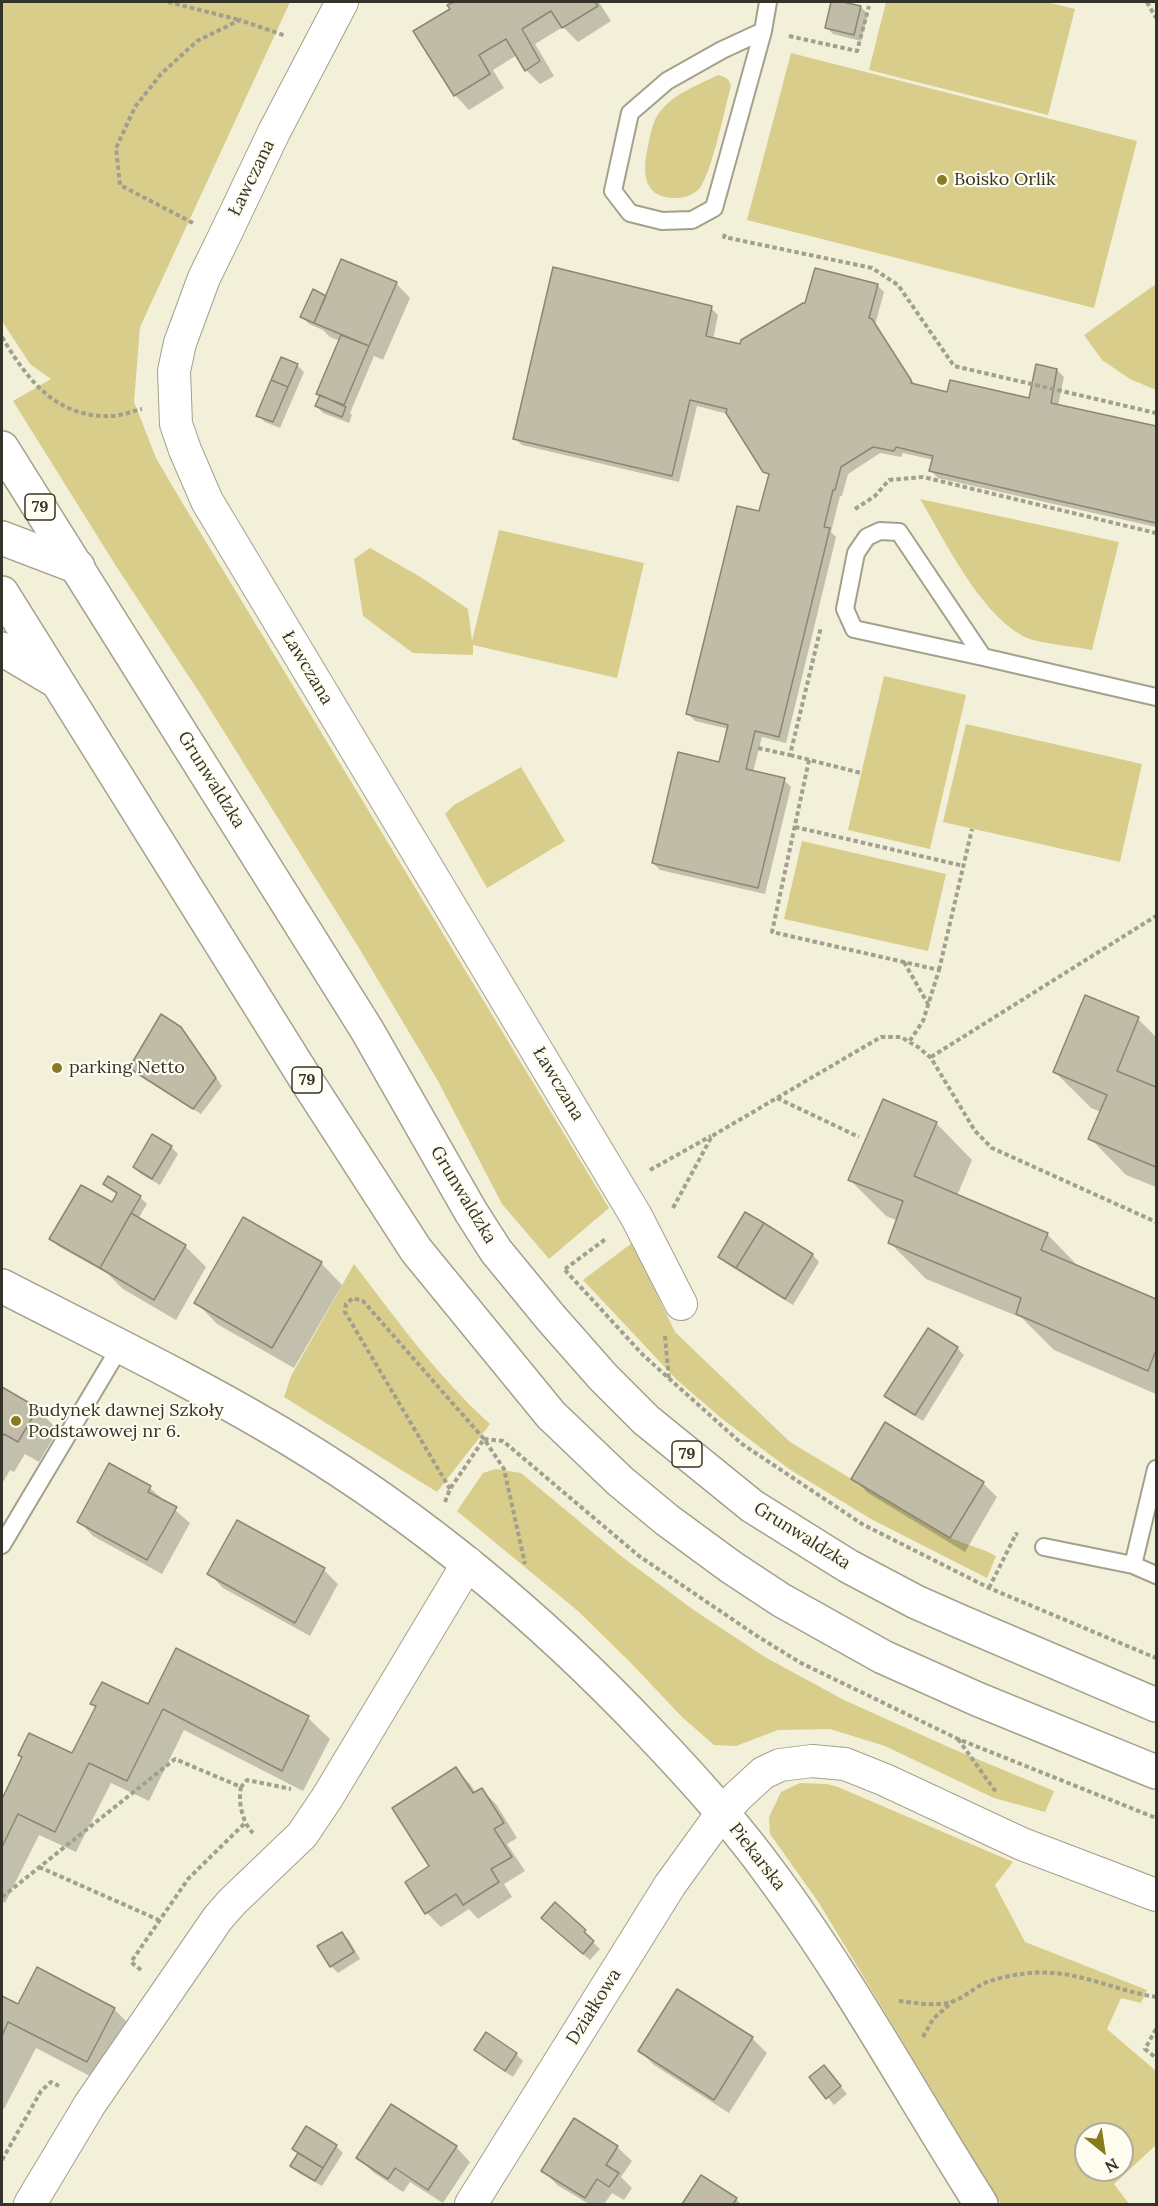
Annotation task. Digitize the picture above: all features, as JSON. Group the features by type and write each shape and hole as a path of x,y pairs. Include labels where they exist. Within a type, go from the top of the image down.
{"main road":[{"name":"Grunwaldzka","path":"2,448 367,1030 471,1212 496,1251 603,1377 646,1420 752,1506 848,1566 916,1602 1156,1705"},
{"path":"2,538 78,567"},
{"name":"79","path":"2,593 416,1250 551,1415 620,1481 667,1520 781,1600 883,1657 976,1699 1156,1772"},
{"path":"2,649 56,681"},
{"path":"2,1286 226,1402 297,1443 367,1488 468,1563"},
{"name":"Piekarska","path":"468,1563 578,1658 679,1763 723,1813 795,1907 981,2205"}],"street":[{"name":"Ławczana","path":"342,2 204,278 180,343 174,371 176,424 207,501 636,1216 681,1304"},
{"path":"30,2205 90,2104 218,1918 302,1835 327,1798 468,1563"},
{"name":"Działkowa","path":"471,2205 670,1885 723,1813 755,1780 780,1765 812,1761 845,1764 885,1780 1022,1844 1156,1895"}],"lane":[{"path":"768,2 771,32 714,208 692,220 662,220 630,213 613,191 630,113 667,81 722,50 771,32"},
{"path":"983,657 898,532 880,531 867,537 856,553 845,609 854,629 1156,697"},
{"path":"2,1545 120,1347"},
{"path":"1133,1565 1156,1469"},
{"path":"1044,1547 1133,1565 1156,1575"}],"path":[{"path":"168,2 240,20 318,48"},
{"path":"1147,2 1156,18"},
{"path":"771,32 857,51 869,6"},
{"path":"224,237 173,214 120,185 116,148 135,107 161,74 197,41 240,20"},
{"path":"727,225 724,237 872,268 898,285 954,366 1156,413"},
{"path":"2,337 19,365 41,390 75,412 115,416 174,400"},
{"path":"849,513 875,496 889,480 923,477 1156,533"},
{"path":"790,755 823,619"},
{"path":"758,748 861,772"},
{"path":"809,760 772,932 939,970"},
{"path":"795,827 964,866"},
{"path":"909,1042 923,1021 939,970 972,829"},
{"path":"931,1058 1156,916"},
{"path":"903,962 928,1004"},
{"path":"648,1171 881,1037 901,1038 931,1058 975,1131 992,1148 1156,1222"},
{"path":"777,1098 859,1137"},
{"path":"668,1216 712,1136"},
{"path":"636,1216 565,1270 643,1355 742,1444 862,1524 989,1588 1156,1658"},
{"path":"484,1439 450,1489 345,1312 345,1304 353,1298 363,1300 484,1439 504,1469 525,1567"},
{"path":"989,1588 1016,1534 1044,1547"},
{"path":"958,1738 1003,1801"},
{"path":"2,1897 175,1759 241,1786 247,1780 302,1791"},
{"path":"39,1867 159,1920 188,1879 244,1824"},
{"path":"856,2003 893,2000 926,2004 953,2001 989,1981 1023,1973 1067,1974 1104,1982 1135,1994 1156,1997"},
{"path":"1156,2029 1145,2049 1156,2058"}],"shaded area":[{"path":"2,2 290,2 140,327 134,402 156,458 183,504 609,1208 549,1259 502,1204 438,1081 359,948 203,698 116,566 13,401 51,379 30,364 2,321"},
{"path":"886,2 1047,2 1075,9 1048,115 869,70"},
{"name":"Boisko Orlik","path":"791,53 1137,141 1094,308 747,220"},
{"path":"718,75 726,78 731,86 713,157 703,183 698,190 686,197 672,198 654,192 646,180 645,163 651,130 655,121 668,103 689,89"},
{"path":"1156,284 1156,390 1130,379 1102,360 1084,335"},
{"path":"920,499 1119,542 1092,650 1033,640 1015,631 999,617 968,579"},
{"path":"499,530 644,563 617,678 473,645 473,655 413,653 363,616 354,559 370,548 422,578 468,609 472,641"},
{"path":"884,676 966,695 930,849 848,830"},
{"path":"966,724 1142,764 1120,862 943,822"},
{"path":"521,767 565,841 487,888 445,814 454,805"},
{"path":"802,841 946,874 928,951 784,919"},
{"path":"632,1243 675,1332 790,1442 950,1538 996,1556 987,1578 871,1519 789,1469 721,1418 677,1380 583,1280"},
{"path":"354,1264 435,1367 490,1424 437,1492 284,1397 291,1376"},
{"path":"496,1469 521,1473 621,1556 695,1611 765,1657 844,1700 1054,1791 1045,1812 994,1798 885,1746 830,1729 778,1730 736,1746 714,1745 682,1717 578,1611 457,1511 483,1473"},
{"path":"800,1783 827,1784 1013,1862 995,1885 1025,1942 1147,1990 1141,2003 1121,1998 1107,2029 1156,2071 1156,2145 1134,2165 1134,2122 1074,2122 1074,2182 1116,2182 1114,2184 1129,2204 1001,2204 819,1903 770,1834 769,1817 781,1792"}],"building":[{"path":"454,2 595,2 598,6 562,28 551,11 522,29 540,61 525,71 506,39 479,55 490,74 454,96 413,31 450,9 447,5"},
{"path":"831,2 861,6 854,35 825,28"},
{"path":"341,259 397,282 369,346 314,323"},
{"path":"553,267 712,306 706,336 740,344 741,340 805,303 815,268 878,284 869,318 872,319 911,383 947,392 950,380 1029,398 1036,364 1057,369 1051,403 1156,426 1156,523 929,471 933,456 896,447 894,451 873,447 841,467 824,527 830,528 779,737 755,731 746,769 785,778 758,888 652,863 678,752 719,762 728,725 686,714 737,506 759,511 769,474 763,472 726,413 727,409 690,400 672,476 513,439"},
{"path":"313,289 326,296 314,323 300,317"},
{"path":"341,335 369,346 344,405 316,394"},
{"path":"281,357 298,364 288,387 271,380"},
{"path":"271,380 288,387 273,422 256,416"},
{"path":"320,395 346,407 342,417 315,406"},
{"path":"1085,995 1139,1017 1117,1071 1156,1087 1156,1167 1088,1139 1107,1095 1053,1072"},
{"path":"161,1014 181,1027 216,1078 193,1109 129,1068"},
{"path":"883,1099 937,1122 914,1176 1048,1233 1041,1250 1156,1299 1156,1350 1148,1371 1016,1314 1021,1298 888,1243 903,1201 848,1180"},
{"path":"152,1134 172,1146 152,1179 133,1167"},
{"path":"108,1176 141,1196 100,1268 49,1239 81,1185 112,1202 117,1193 103,1184"},
{"path":"745,1212 764,1223 736,1268 718,1257"},
{"path":"131,1213 186,1245 154,1300 100,1268"},
{"path":"243,1217 322,1262 272,1348 194,1303"},
{"path":"764,1223 813,1254 785,1299 736,1268"},
{"path":"928,1328 958,1347 915,1415 884,1396"},
{"name":"Budynek dawnej Szkoły Podstawowej nr 6.","path":"2,1387 38,1408 18,1442 4,1434 2,1437"},
{"path":"885,1422 984,1482 950,1538 851,1479"},
{"path":"109,1463 151,1486 148,1492 177,1507 147,1560 77,1522"},
{"path":"237,1520 325,1568 295,1623 207,1574"},
{"path":"176,1648 309,1716 282,1771 163,1709 127,1781 89,1763 55,1832 18,1814 2,1847 2,1799 22,1757 18,1755 29,1733 72,1753 96,1706 90,1704 102,1682 148,1704"},
{"path":"456,1767 473,1793 482,1788 504,1823 494,1829 512,1857 491,1869 499,1882 463,1905 456,1894 425,1914 405,1882 429,1866 392,1808"},
{"path":"555,1902 586,1930 584,1932 594,1941 583,1954 541,1918"},
{"path":"342,1932 354,1952 330,1967 317,1946"},
{"path":"37,1967 115,2008 87,2062 8,2022 2,2036 2,1996 18,2004"},
{"path":"677,1989 753,2037 714,2100 638,2051"},
{"path":"486,2032 517,2053 505,2071 474,2050"},
{"path":"824,2065 841,2086 826,2099 809,2077"},
{"path":"391,2104 457,2146 428,2190 395,2168 388,2179 356,2158"},
{"path":"574,2118 618,2146 606,2165 619,2173 609,2187 597,2179 585,2198 541,2171"},
{"path":"306,2126 337,2145 323,2168 292,2149"},
{"path":"298,2153 323,2168 315,2181 290,2166"},
{"path":"701,2175 737,2198 733,2204 682,2204"}],"place":[{"name":"Boisko Orlik","path":"942,180"},
{"name":"parking Netto","path":"57,1068"},
{"name":"Budynek dawnej Szkoły Podstawowej nr 6.","path":"16,1421"}]}
